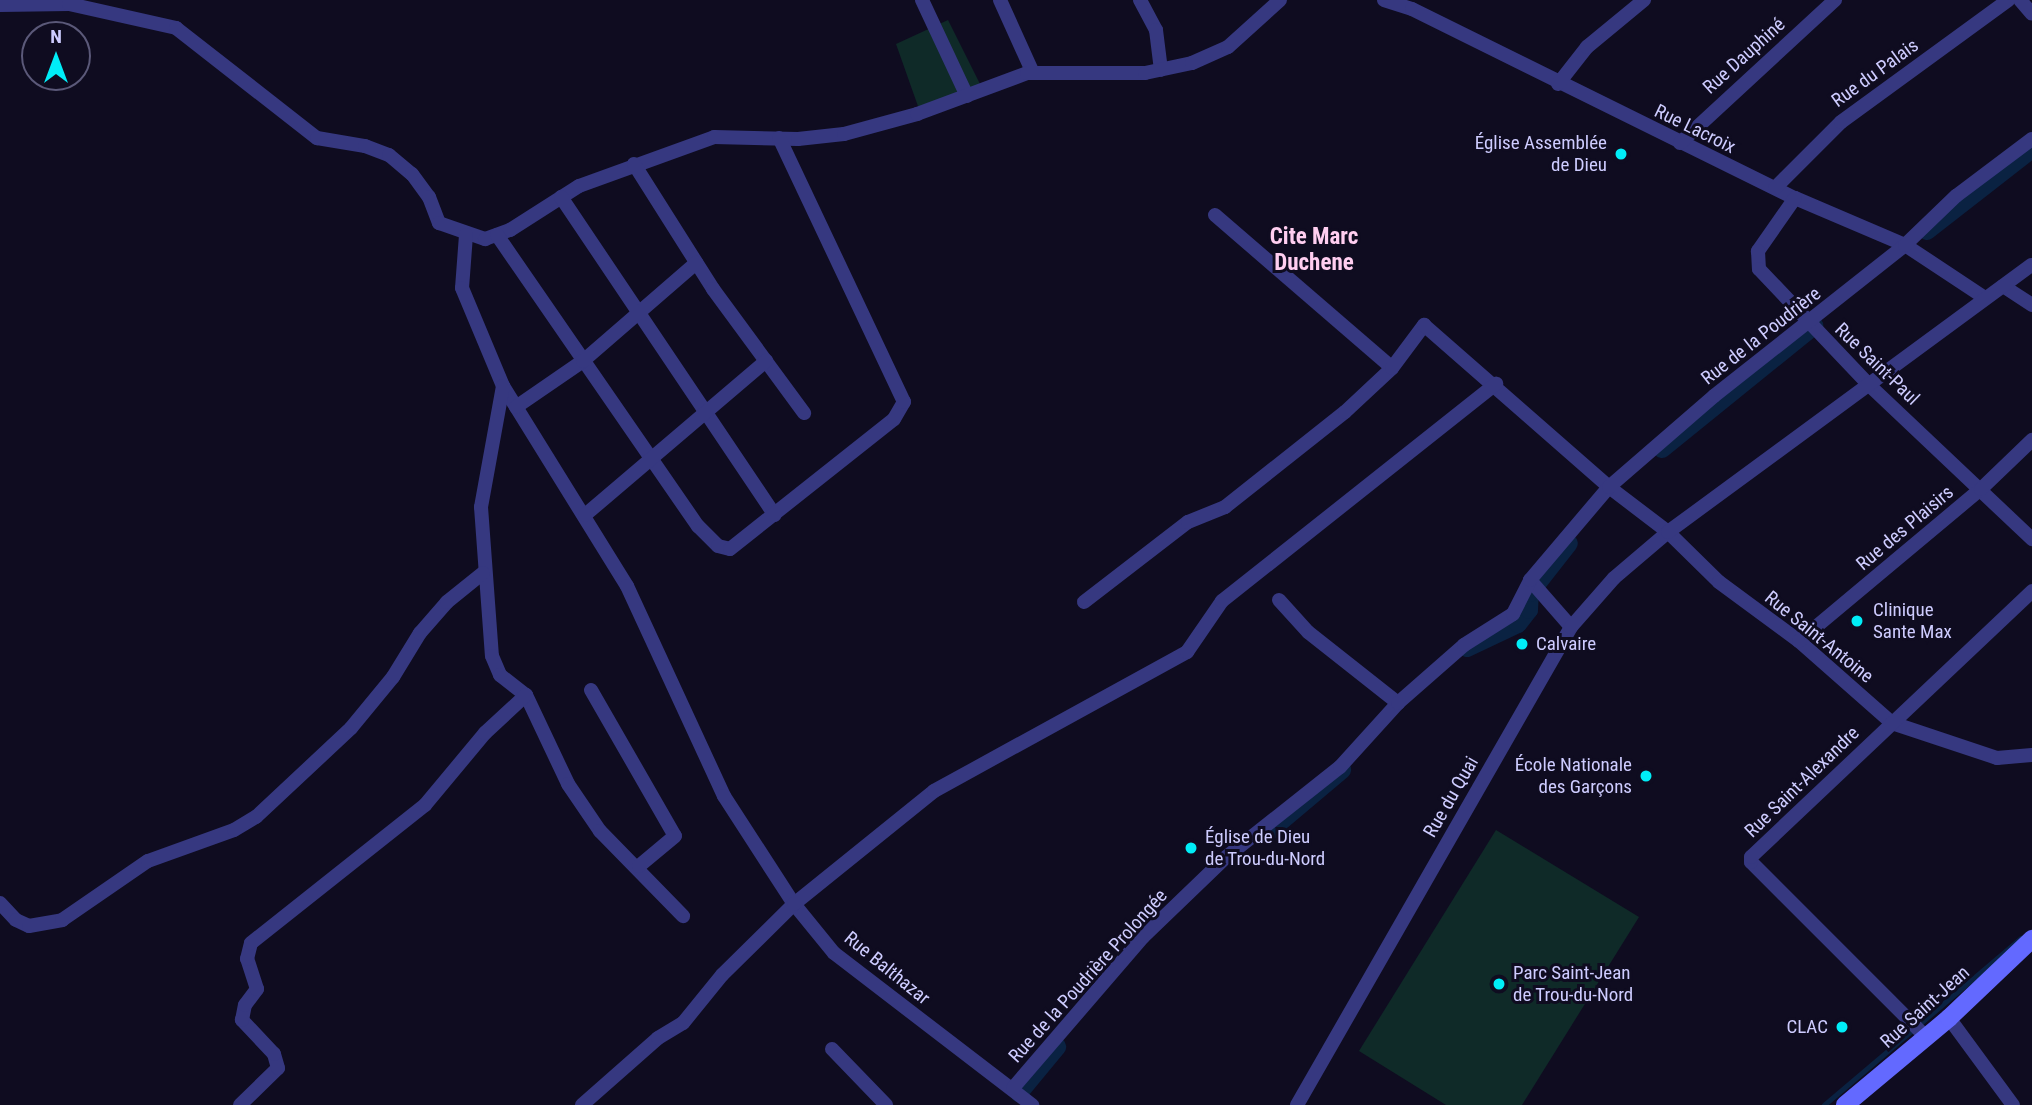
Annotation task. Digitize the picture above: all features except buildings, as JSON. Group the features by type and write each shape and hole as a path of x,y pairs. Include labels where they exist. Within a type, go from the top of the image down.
{"street":[{"path":"922,0 967,96"},
{"path":"1000,0 1033,73"},
{"path":"1140,0 1156,30 1161,70"},
{"path":"0,5 69,4 176,28 317,138 365,146 389,155 412,174 429,197 439,223 466,235 485,239 497,235 561,197 634,164 714,137 779,138 844,134 1033,73 1161,70 1192,63 1228,47 1280,0"},
{"name":"Rue Lacroix","path":"1384,0 1417,5 1558,84 1795,198 1905,245 1985,298"},
{"path":"1558,84 1587,47 1644,0"},
{"name":"Rue Dauphiné","path":"1680,144 1835,0"},
{"name":"Rue du Palais","path":"1775,188 1841,122 2008,0"},
{"path":"2020,0 2032,14"},
{"path":"497,235 698,526 723,549 730,549 894,419 904,402 779,138"},
{"name":"Rue de la Poudrière","path":"1530,580 1609,487 1714,396 1809,324 1905,245 1956,196 2032,139"},
{"path":"634,164 696,263 804,413"},
{"path":"561,197 775,515"},
{"name":"Rue Saint-Paul","path":"1795,198 1758,251 1757,264 1809,324 1868,384 2032,539"},
{"path":"1084,602 1188,522 1225,508 1345,412 1392,368 1215,215"},
{"name":"Rue Balthazar","path":"466,235 462,288 503,386 627,586 724,796 794,904 834,953 1013,1088 1025,1103"},
{"path":"516,407 583,361 696,263"},
{"name":"Rue du Quai","path":"1297,1105 1571,627 1614,578 1668,533 2032,265"},
{"path":"2003,286 2032,305"},
{"name":"Rue Saint-Antoine","path":"1392,368 1424,325 1496,384 1609,487 1668,533 1719,582 1799,641 1892,723 1997,758 2032,755"},
{"path":"585,515 708,414 766,361"},
{"path":"582,1105 658,1038 683,1023 722,975 794,904 934,791 1187,652 1222,601 1496,384"},
{"path":"503,386 481,507 483,573 492,656 500,675 526,695 568,784 600,831 639,866 684,916"},
{"name":"Rue des Plaisirs","path":"1799,641 1981,489 2032,440"},
{"path":"0,903 16,920 29,926 62,920 148,861 233,830 256,817 351,728 393,677 420,632 447,602 483,573"},
{"path":"1530,580 1571,627"},
{"name":"Rue de la Poudrière Prolongée","path":"1013,1088 1152,928 1224,858 1340,767 1398,703 1464,645 1513,614 1530,580"},
{"name":"Rue Saint-Alexandre","path":"1920,1030 1751,862 1892,723 2032,591"},
{"path":"1279,600 1308,632 1398,703"},
{"path":"591,690 675,836 639,866"},
{"path":"240,1105 278,1068 274,1054 242,1020 245,1005 257,989 247,959 251,943 425,805 485,733 526,695"},
{"name":"Rue Saint-Jean","path":"1845,1105 1920,1030 1949,1018 2032,939"},
{"path":"1949,1018 2013,1105"},
{"path":"832,1049 886,1105"}],"green space":[{"path":"948,20 982,88 919,109 896,44"},
{"name":"Parc Saint-Jean de Trou-du-Nord","path":"1496,830 1639,917 1522,1105 1446,1105 1359,1051"}],"waterway":[{"path":"1927,231 2032,149"},
{"path":"1662,449 1814,326"},
{"path":"1467,648 1518,624 1529,610 1530,593 1569,543"},
{"path":"1265,835 1342,770"},
{"path":"1824,1105 2021,938"},
{"path":"1019,1093 1057,1047"}],"place":[{"name":"Église Assemblée de Dieu","path":"1621,154"},
{"name":"Clinique Sante Max","path":"1857,621"},
{"name":"Calvaire","path":"1522,644"},
{"name":"École Nationale des Garçons","path":"1646,776"},
{"name":"Église de Dieu de Trou-du-Nord","path":"1191,848"},
{"name":"Parc Saint-Jean de Trou-du-Nord","path":"1499,984"},
{"name":"CLAC","path":"1842,1027"}],"district":[{"name":"Cite Marc Duchene","path":"1314,250"}]}
